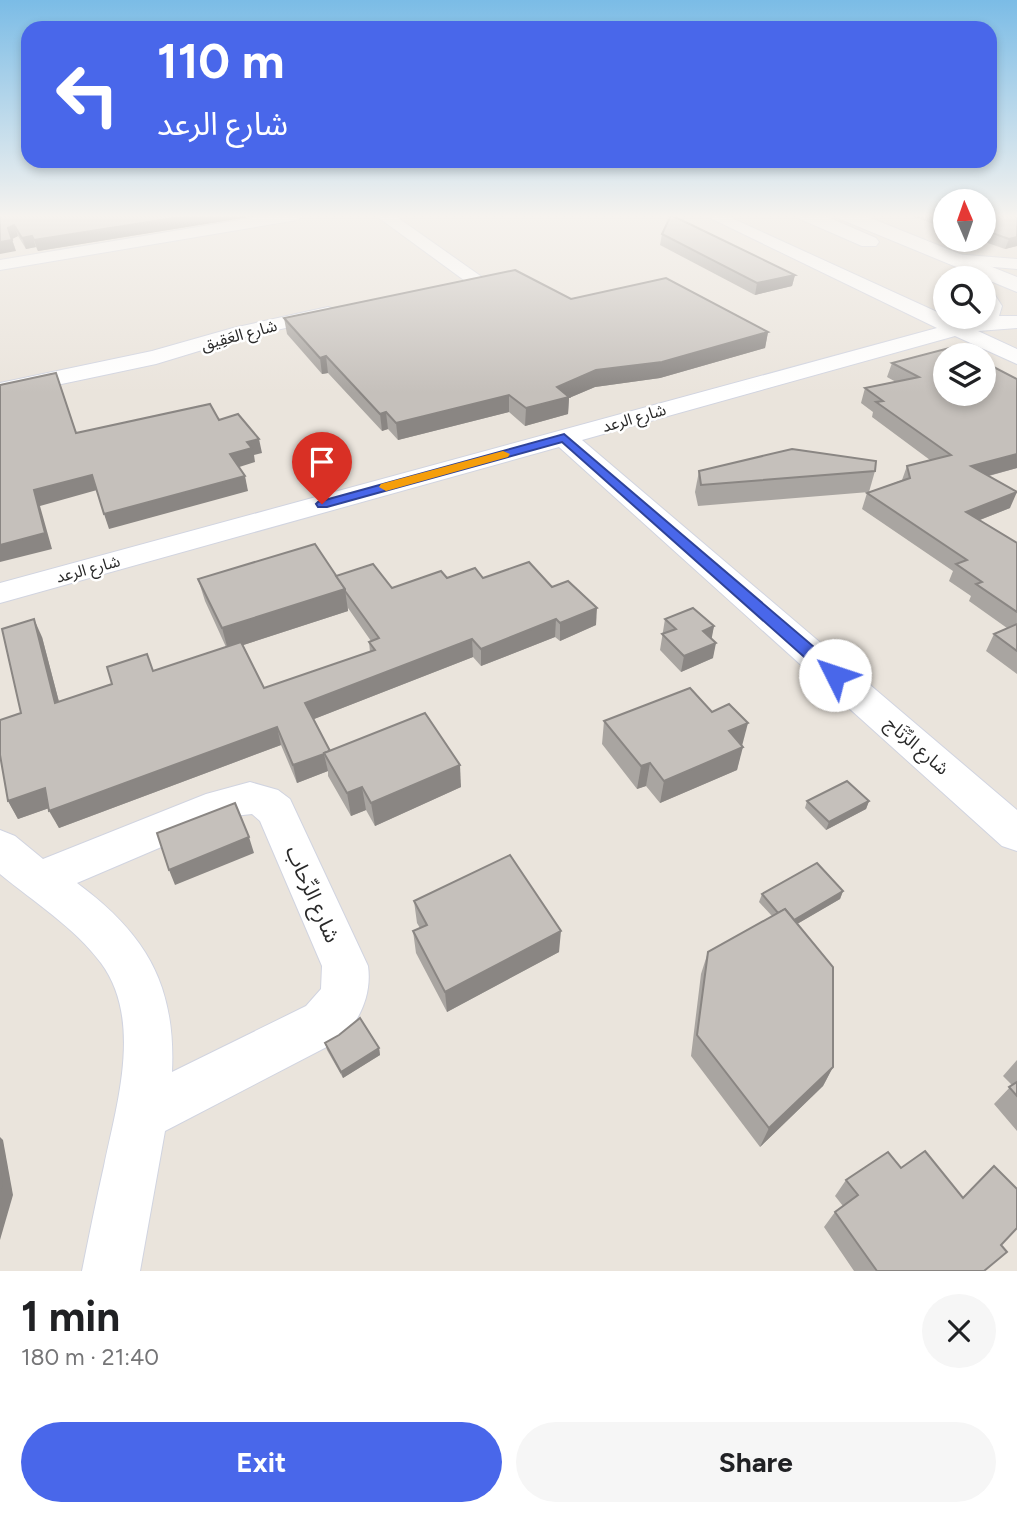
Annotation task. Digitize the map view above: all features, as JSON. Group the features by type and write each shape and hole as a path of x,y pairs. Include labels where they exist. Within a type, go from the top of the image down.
{"main road":[{"path":"996,280 1017,285"},
{"path":"996,297 1017,305"}],"street":[{"path":"468,274 479,282"},
{"path":"839,274 933,318"},
{"path":"452,288 504,277"},
{"name":"شارع العَقِيق","path":"0,390 156,357 240,332 346,309"},
{"name":"شارع الرعد","path":"996,323 1017,322"},
{"path":"956,329 1017,357"},
{"name":"شارع الرعد","path":"0,593 956,329"},
{"name":"شارع الرِّتَاج","path":"564,438 1017,834"},
{"name":"شارع الرِّحاب","path":"39,880 220,805 245,797 256,798 271,805 276,811 345,966 347,980 344,995 337,1011 323,1023 141,1115"},
{"path":"0,848 93,923 117,949 132,973 144,1003 148,1074 111,1271"}],"building":[{"path":"494,274 523,274 571,299 666,278 768,332 662,362 596,370 557,387 569,397 526,408 509,395 396,423 386,412 380,414 326,356 320,358 284,318"},
{"path":"740,274 795,275 757,283"},
{"path":"933,352 933,406 996,406 996,368 1017,379 1017,454 971,466 1017,492 966,512 1017,543 1017,612 976,584 982,582 956,564 967,560 867,493 910,478 907,466 951,455 876,402 883,401 865,388 919,377 892,363"},
{"path":"56,373 76,433 210,404 219,420 238,414 259,439 247,442 252,448 230,454 245,476 104,514 92,475 34,490 45,533 0,545 0,385"},
{"path":"792,449 876,461 875,471 701,485 699,471"},
{"path":"315,544 345,589 222,628 198,579"},
{"path":"529,562 552,587 568,581 597,608 560,623 556,619 481,649 472,639 305,703 330,751 324,754 293,765 277,727 49,811 45,788 8,801 0,755 0,720 21,713 2,629 34,619 55,703 112,684 107,667 147,654 153,671 241,642 264,688 375,650 369,642 379,638 336,576 373,564 392,588 441,571 447,578 475,568 483,578"},
{"path":"693,608 714,626 703,631 716,643 684,656 662,634 676,629 665,619"},
{"path":"1017,624 1017,651 994,634"},
{"path":"690,688 712,712 729,704 748,723 729,731 743,747 664,781 650,763 641,766 604,721"},
{"path":"425,713 460,765 371,803 362,787 347,793 324,753"},
{"path":"847,781 869,801 829,822 807,801"},
{"path":"235,803 249,837 169,870 157,833"},
{"path":"510,855 561,931 445,992 413,931 427,925 414,901"},
{"path":"817,863 843,891 794,920 785,909 778,913 762,894"},
{"path":"785,909 833,967 833,1067 769,1128 697,1035 708,952"},
{"path":"360,1018 379,1048 341,1072 325,1043"},
{"path":"1017,1082 1017,1096 1009,1087"},
{"path":"925,1151 963,1198 994,1166 1017,1189 1017,1228 1001,1245 1007,1252 984,1271 877,1271 835,1212 858,1195 846,1180 888,1152 901,1168"}],"slow traffic":[{"path":"386,487 503,454"}],"route":[{"path":"322,504 564,438 835,675"}]}
